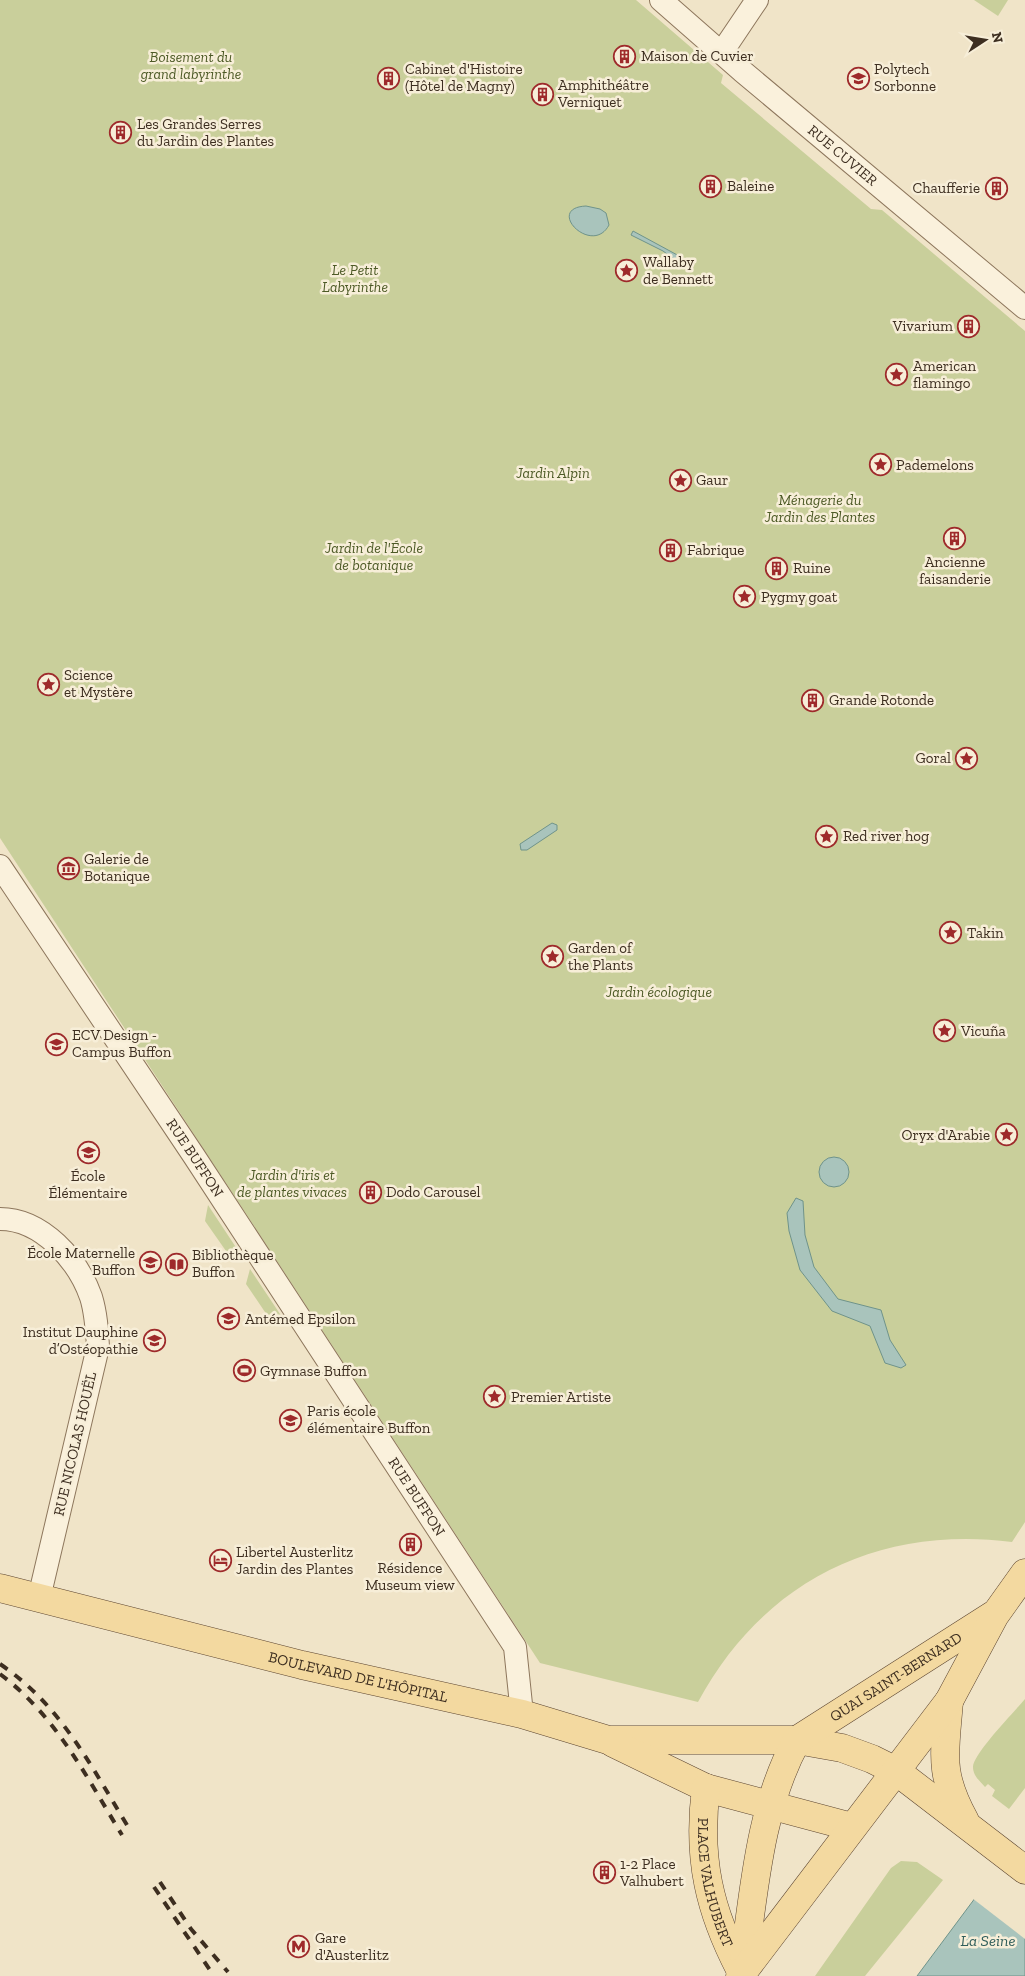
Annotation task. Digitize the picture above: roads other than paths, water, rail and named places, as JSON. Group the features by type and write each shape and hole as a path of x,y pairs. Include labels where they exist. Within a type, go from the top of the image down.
{"main road":[{"name":"QUAI SAINT-BERNARD","path":"896,1771 948,1701 995,1614 1025,1573"},
{"name":"BOULEVARD DE L'HÔPITAL","path":"0,1588 302,1665 522,1714 608,1740 797,1740"},
{"name":"QUAI SAINT-BERNARD","path":"797,1740 995,1614"},
{"path":"948,1701 945,1772 952,1797 968,1826"},
{"path":"608,1740 706,1788 852,1827"},
{"path":"797,1740 842,1748 872,1759 896,1771 1025,1870"},
{"name":"PLACE VALHUBERT","path":"741,1974 759,1855 781,1774 797,1740"},
{"name":"PLACE VALHUBERT","path":"741,1974 896,1771"},
{"name":"PLACE VALHUBERT","path":"706,1788 702,1830 706,1880 714,1912 741,1974"}],"street":[{"name":"RUE CUVIER","path":"661,0 742,71 1025,308"},
{"path":"722,52 757,0"},
{"name":"RUE BUFFON","path":"0,866 198,1162 514,1647 522,1714"},
{"name":"RUE NICOLAS HOUËL","path":"0,1219 24,1223 54,1242 67,1256 86,1284 97,1327 98,1347 39,1598"}],"water":[{"path":"586,206 600,209 606,213 609,225 601,233 592,236 583,234 570,221 569,214 574,209"},
{"path":"633,231 681,257 678,262 663,251 631,235"},
{"path":"552,823 557,825 557,830 527,850 521,850 520,844"},
{"path":"834,1157 845,1161 849,1172 845,1183 834,1187 823,1183 819,1172 823,1161"},
{"path":"796,1198 803,1201 805,1235 814,1267 838,1299 881,1310 890,1340 906,1365 901,1368 885,1363 870,1326 832,1311 800,1270 789,1231 787,1213"},
{"name":"La Seine","path":"1025,1831 1025,1976 917,1976"}],"railway":[{"path":"0,1664 41,1699 58,1719 89,1761 130,1830"},
{"path":"0,1674 20,1691 54,1728 82,1769 122,1835"},
{"path":"160,1882 191,1929 228,1972"},
{"path":"154,1887 214,1976"}],"place":[{"name":"Maison de Cuvier","path":"625,56"},
{"name":"Cabinet d'Histoire (Hôtel de Magny)","path":"389,78"},
{"name":"Polytech Sorbonne","path":"858,78"},
{"name":"Amphithéâtre Verniquet","path":"542,94"},
{"name":"Les Grandes Serres du Jardin des Plantes","path":"121,133"},
{"name":"Baleine","path":"711,186"},
{"name":"Chaufferie","path":"996,188"},
{"name":"Wallaby de Bennett","path":"627,271"},
{"name":"Vivarium","path":"969,326"},
{"name":"American flamingo","path":"897,375"},
{"name":"Pademelons","path":"880,465"},
{"name":"Gaur","path":"680,480"},
{"name":"Ancienne faisanderie","path":"955,539"},
{"name":"Fabrique","path":"671,550"},
{"name":"Ruine","path":"777,568"},
{"name":"Pygmy goat","path":"745,597"},
{"name":"Science et Mystère","path":"48,684"},
{"name":"Grande Rotonde","path":"813,700"},
{"name":"Goral","path":"967,758"},
{"name":"Red river hog","path":"827,836"},
{"name":"Galerie de Botanique","path":"68,868"},
{"name":"Takin","path":"951,933"},
{"name":"Garden of the Plants","path":"552,957"},
{"name":"Vicuña","path":"945,1031"},
{"name":"ECV Design - Campus Buffon","path":"56,1044"},
{"name":"Oryx d'Arabie","path":"1006,1135"},
{"name":"École Élémentaire","path":"88,1153"},
{"name":"Dodo Carousel","path":"370,1192"},
{"name":"École Maternelle Buffon","path":"151,1262"},
{"name":"Bibliothèque Buffon","path":"176,1264"},
{"name":"Antémed Epsilon","path":"229,1319"},
{"name":"Institut Dauphine d’Ostéopathie","path":"154,1341"},
{"name":"Gymnase Buffon","path":"244,1371"},
{"name":"Premier Artiste","path":"495,1397"},
{"name":"Paris école élémentaire Buffon","path":"291,1420"},
{"name":"Résidence Museum view","path":"410,1545"},
{"name":"Libertel Austerlitz Jardin des Plantes","path":"220,1561"},
{"name":"1-2 Place Valhubert","path":"604,1873"},
{"name":"Gare d'Austerlitz","path":"299,1947"}],"park label":[{"name":"Boisement du grand labyrinthe","path":"191,66"},
{"name":"Le Petit Labyrinthe","path":"355,278"},
{"name":"Jardin Alpin","path":"553,473"},
{"name":"Ménagerie du Jardin des Plantes","path":"820,508"},
{"name":"Jardin de l'École de botanique","path":"374,556"},
{"name":"Jardin écologique","path":"659,992"},
{"name":"Jardin d'iris et de plantes vivaces","path":"292,1184"}]}
